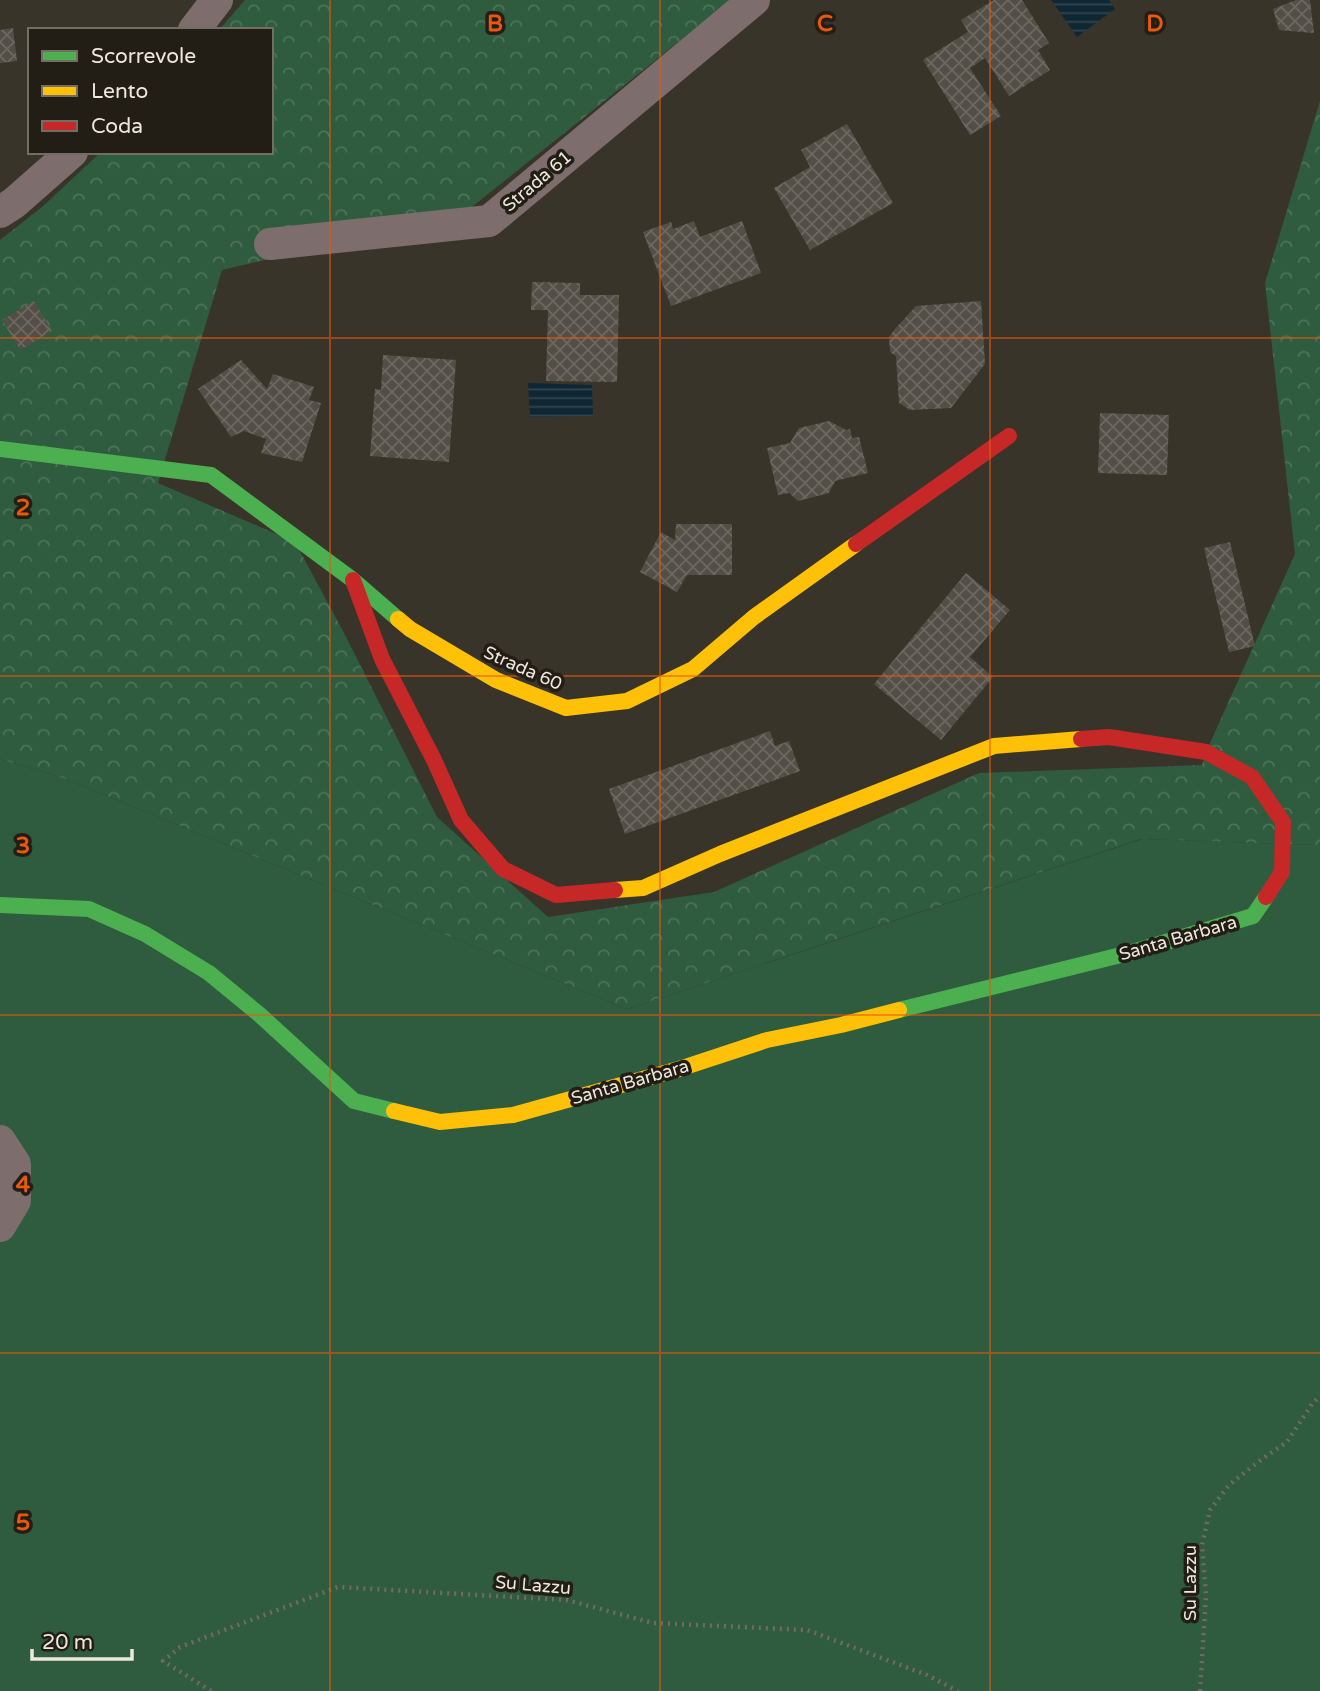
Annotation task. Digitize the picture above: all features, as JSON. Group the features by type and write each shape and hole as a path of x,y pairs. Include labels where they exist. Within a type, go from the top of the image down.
{"street":[{"path":"196,28 217,0"},
{"name":"Strada 61","path":"270,244 489,221 754,0"},
{"path":"0,212 70,154"},
{"name":"Strada 60","path":"0,449 211,475 353,580 410,629 496,680 566,708 627,701 693,669 754,617 1009,436"},
{"name":"Santa Barbara","path":"0,905 89,909 145,934 209,973 260,1015 354,1101 440,1122 513,1115 679,1069 767,1040 841,1025 1129,953 1253,916 1282,872 1283,822 1252,777 1206,752 1109,737 993,746 732,849 643,888 556,895 503,869 461,820 383,660 353,580"},
{"path":"0,1141 15,1164 15,1201 0,1226"}],"path":[{"name":"Su Lazzu","path":"1200,1691 1206,1596 1202,1545 1210,1510 1228,1485 1287,1442 1320,1396"},
{"name":"Su Lazzu","path":"211,1691 163,1661 180,1647 338,1587 567,1600 653,1623 807,1630 927,1675 958,1691"}],"green space":[{"path":"245,0 731,0 463,214 222,270 158,483 295,542 437,817 548,917 714,892 979,773 1202,765 1295,554 1265,283 1320,101 1320,845 1141,839 627,1009 63,778 0,759 0,240 42,207 99,154 273,154 273,28 221,28"},
{"path":"0,759 63,778 627,1009 1142,839 1320,845 1320,1691 0,1691"}],"water":[{"path":"1051,0 1109,0 1115,9 1077,37"},
{"path":"528,383 592,385 593,416 530,417"}],"building":[{"path":"994,0 1022,0 1049,43 1038,50 1050,70 1009,96 985,58 970,68 1001,116 970,135 923,60 968,32 961,20"},
{"path":"1296,0 1310,0 1314,33 1279,30 1273,9"},
{"path":"13,28 17,61 0,63 0,30"},
{"path":"847,124 893,203 810,250 774,188 810,167 801,150"},
{"path":"694,221 700,237 742,221 761,273 671,306 643,232 671,222 673,229"},
{"path":"532,282 580,283 580,295 619,295 617,382 546,381 548,310 531,310"},
{"path":"34,301 52,331 20,350 2,320"},
{"path":"981,301 985,364 951,408 910,410 899,403 896,356 890,352 889,337 894,330 916,306"},
{"path":"383,355 456,360 449,462 370,456 375,389 381,390"},
{"path":"241,360 267,389 273,374 314,387 309,400 321,403 302,462 261,453 266,439 244,431 231,437 198,389"},
{"path":"1100,413 1169,415 1167,475 1098,473"},
{"path":"829,421 846,430 850,429 852,438 859,437 868,473 835,481 829,493 798,501 789,493 778,495 767,448 790,443 799,428"},
{"path":"676,524 732,524 732,575 687,575 677,592 640,572 661,532 675,540"},
{"path":"1230,542 1255,646 1229,652 1204,548"},
{"path":"966,573 1010,610 970,657 993,677 941,740 874,684"},
{"path":"770,731 775,746 789,741 800,771 625,834 609,789"}],"traffic: fast":[{"path":"0,449 211,475 353,580 398,619"},
{"path":"899,1010 1129,953 1253,916 1266,897"},
{"path":"0,905 89,909 145,934 209,973 260,1015 354,1101 394,1111"}],"traffic: slow":[{"path":"398,619 410,629 496,680 566,708 627,701 693,669 754,617 856,544"},
{"path":"615,890 643,888 720,854 994,746 1081,739"},
{"path":"394,1111 440,1122 513,1115 679,1069 767,1040 899,1010"}],"traffic: jam":[{"path":"856,544 1009,436"},
{"path":"353,580 382,659 434,760 461,820 503,869 556,895 615,890"},
{"path":"1081,739 1109,737 1206,752 1252,777 1283,822 1282,872 1266,897"}]}
